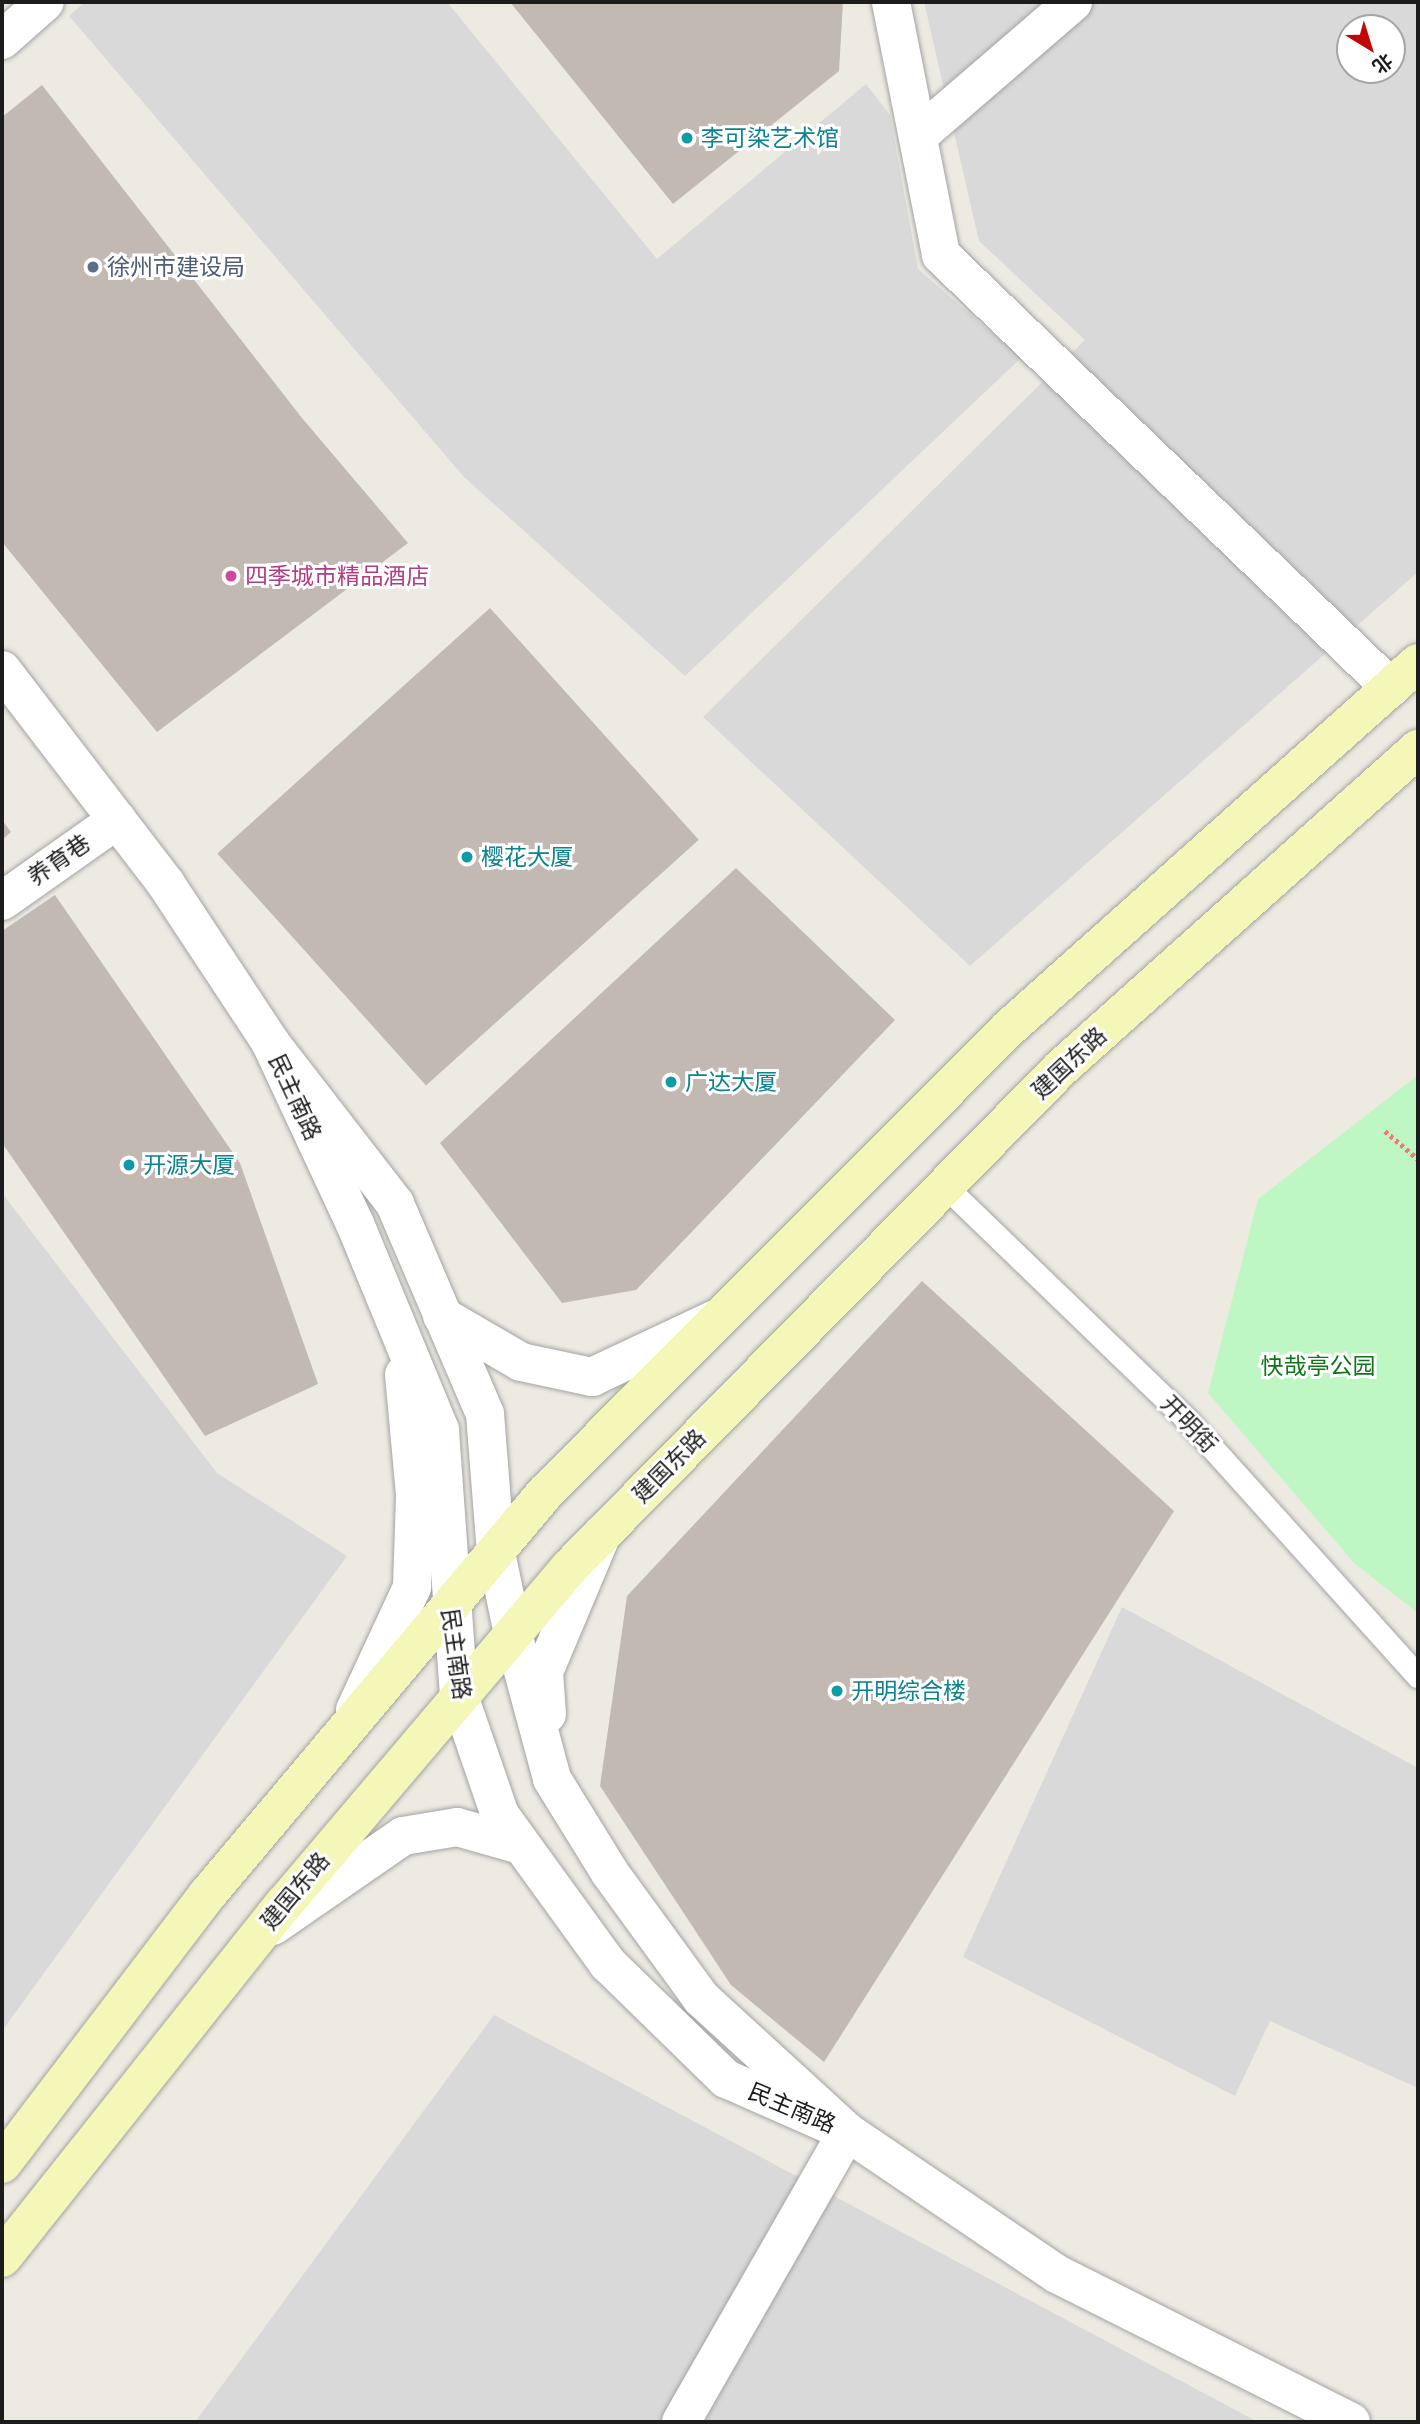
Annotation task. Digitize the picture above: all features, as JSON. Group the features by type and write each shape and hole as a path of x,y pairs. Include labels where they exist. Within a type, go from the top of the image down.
{"main road":[{"path":"2,2164 207,1895 545,1493 1009,1028 1405,676"},
{"name":"建国东路","path":"2,2258 257,1938 459,1696 602,1534 1061,1068 1418,749"}],"street":[{"path":"2,40 45,2"},
{"path":"891,2 941,255 1405,676"},
{"path":"918,136 1073,2"},
{"name":"民主南路","path":"2,670 166,884 270,1042 394,1204 485,1413 496,1553 513,1634 552,1779 610,1873 701,1998 847,2132 1057,2274 1351,2422"},
{"name":"养育巷","path":"2,901 117,820"},
{"name":"民主南路","path":"270,1042 355,1224 440,1430 449,1608 459,1696 499,1815 608,1964 726,2079 847,2132"},
{"path":"442,1316 521,1362 592,1377 724,1315"},
{"path":"346,1730 412,1587 415,1495 401,1337"},
{"path":"552,1779 544,1672 602,1534"},
{"path":"257,1938 403,1836 457,1828 521,1845"},
{"path":"681,2422 847,2132"}],"lane":[{"name":"开明街","path":"945,1186 1189,1422 1368,1615 1418,1676"}],"path":[{"path":"1385,1131 1418,1159"}],"shaded area":[{"path":"85,2 447,2 657,259 866,84 890,115 918,269 1021,358 685,676 464,477 69,16"},
{"path":"924,2 1418,2 1418,572 970,966 703,717 1085,340 979,241"},
{"path":"2,1193 217,1473 347,1556 2,2031"},
{"path":"1122,1607 1418,1768 1418,2088 1270,2021 1235,2096 963,1957"},
{"path":"494,2015 1258,2422 195,2422"}],"green space":[{"name":"快哉亭公园","path":"1418,1075 1418,1613 1355,1564 1208,1393 1258,1199"}],"building":[{"name":"李可染艺术馆","path":"510,2 843,2 839,71 673,204"},
{"name":"徐州市建设局","path":"42,85 302,418 408,543 157,732 2,542 2,117"},
{"name":"樱花大厦","path":"490,608 699,840 426,1085 217,854"},
{"path":"2,820 11,832 2,840"},
{"name":"广达大厦","path":"736,868 895,1020 636,1290 562,1303 440,1143"},
{"name":"开源大厦","path":"55,895 240,1163 318,1384 205,1436 2,1143 2,931"},
{"name":"开明综合楼","path":"922,1281 1174,1511 824,2062 731,1985 600,1786 627,1596"}],"place":[{"name":"李可染艺术馆","path":"687,138"},
{"name":"徐州市建设局","path":"93,267"},
{"name":"四季城市精品酒店","path":"231,576"},
{"name":"樱花大厦","path":"467,857"},
{"name":"广达大厦","path":"671,1082"},
{"name":"开源大厦","path":"129,1165"},
{"name":"开明综合楼","path":"837,1691"}]}
